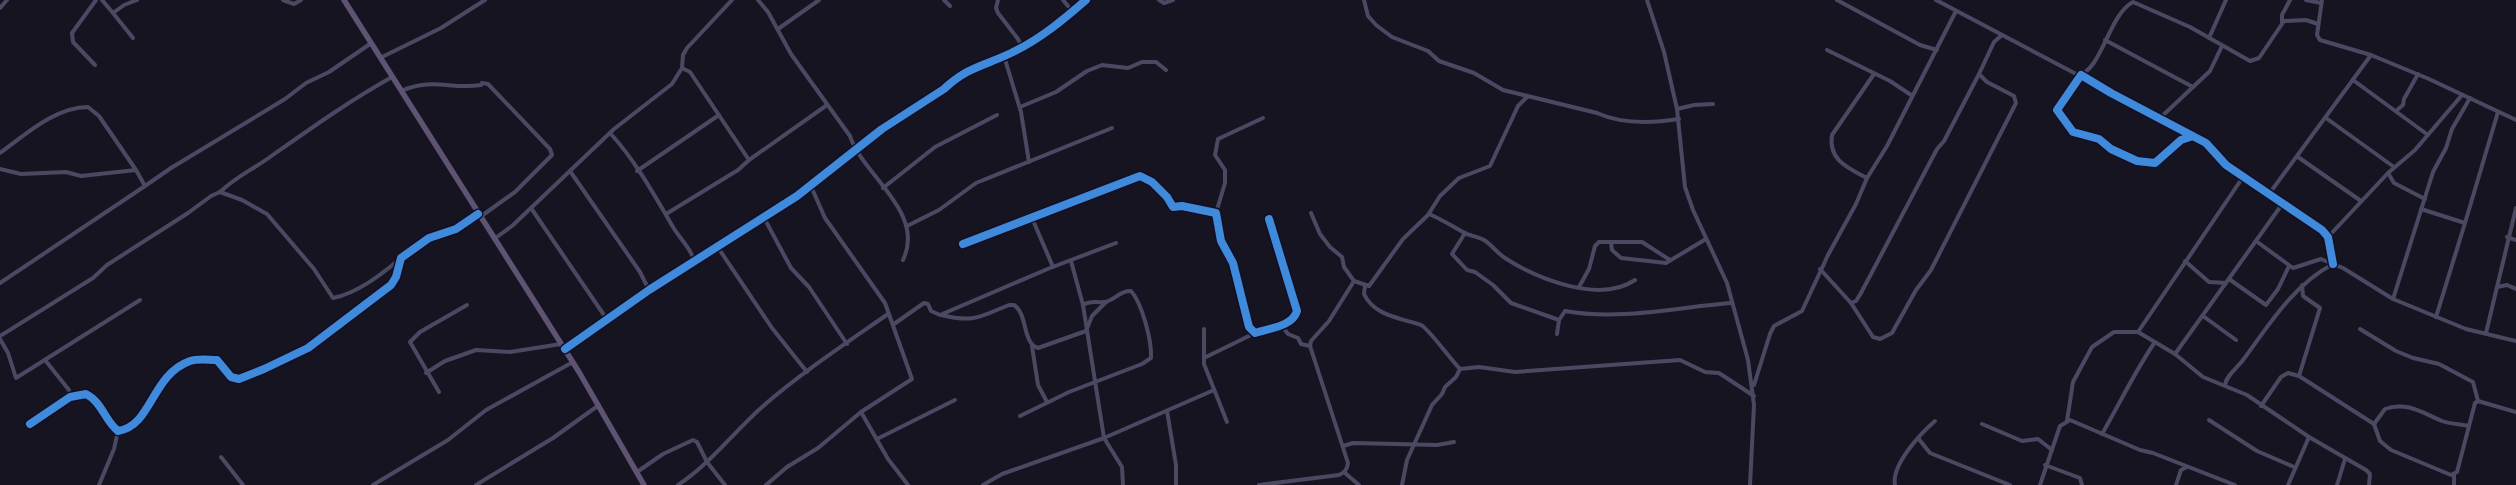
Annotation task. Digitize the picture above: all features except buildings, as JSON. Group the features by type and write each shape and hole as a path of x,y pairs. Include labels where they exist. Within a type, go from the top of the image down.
{"main road":[{"path":"344,0 370,44 600,405 644,485"}],"street":[{"path":"0,8 7,0"},
{"path":"95,65 73,42 72,33 96,0"},
{"path":"102,0 133,38"},
{"path":"113,13 124,5 137,0"},
{"path":"283,0 294,4 301,0"},
{"path":"380,58 450,23 485,0"},
{"path":"494,239 512,226 610,133 672,84 682,68 683,55 688,48 732,0"},
{"path":"758,0 778,29 791,54 850,136 854,149 900,210 907,226 909,243 903,260"},
{"path":"778,29 819,0"},
{"path":"944,0 950,6"},
{"path":"998,0 996,8 998,13 1022,47"},
{"path":"1063,0 1072,12"},
{"path":"426,373 445,361 476,350 510,352 563,346 694,260 797,196 854,149 972,68 1022,47 1086,0"},
{"path":"1159,0 1164,3 1172,0"},
{"path":"1364,0 1368,16 1376,25 1392,37 1428,51 1439,62 1474,73 1503,90 1512,90 1528,97 1615,119 1679,119"},
{"path":"1647,0 1664,52 1679,119 1685,187 1706,239 1727,283 1753,387 1750,485"},
{"path":"1838,0 1920,45 1937,50"},
{"path":"1936,0 2074,74 2081,75 2206,143 2226,165 2322,230 2328,237 2333,264"},
{"path":"2210,38 2226,4 2226,0"},
{"path":"2282,23 2282,15 2290,0"},
{"path":"2306,0 2321,2 2318,24 2320,40 2371,55 2418,74 2516,120"},
{"path":"2193,136 2174,145 2155,163 2137,161 2111,149 2099,139 2072,132 2057,110 2081,75 2087,71 2096,59 2122,12 2130,3 2135,1 2143,2 2250,61 2257,60 2282,23 2289,19 2318,24"},
{"path":"1753,387 1774,326 1802,311 1820,269 1853,210 1867,178 1937,50 1956,10"},
{"path":"1851,303 1856,301 1861,293 1898,220 1937,149 1944,141 1994,42 2002,35"},
{"path":"2105,40 2193,87"},
{"path":"0,283 171,168 286,99 306,83 329,72 370,44"},
{"path":"2159,119 2210,71 2222,46"},
{"path":"1827,50 1849,59 1890,81 1911,95"},
{"path":"2268,194 2298,157 2371,55"},
{"path":"1004,56 1020,107 1029,162"},
{"path":"1020,107 1056,92 1087,71 1102,65 1128,68 1142,62 1156,62 1162,64 1166,70"},
{"path":"682,68 690,72 749,160"},
{"path":"1867,178 1850,169 1838,159 1831,147 1832,135 1874,74"},
{"path":"1820,269 1851,303 1873,337 1885,338 1892,333 1910,300 1931,270 2016,103 2014,96 1987,82 1979,74"},
{"path":"2397,110 2403,105 2404,99 2418,74"},
{"path":"140,300 16,378 8,353 0,338 93,278 107,265 211,196 220,192 236,177 266,160 353,100 392,77"},
{"path":"2353,80 2397,110 2428,135"},
{"path":"220,192 242,200 266,214 314,269 333,298 346,295 379,276 429,238 456,229 479,216 521,186 552,155 550,149 488,84 482,82 481,85 467,86 429,83 401,91"},
{"path":"2328,237 2394,167 2416,150 2462,95"},
{"path":"1365,286 1374,281 1378,272 1403,240 1429,214 1440,196 1459,178 1490,166 1518,106 1528,97"},
{"path":"2393,299 2418,225 2424,199 2452,129 2470,98"},
{"path":"1676,109 1712,104"},
{"path":"666,214 738,170 749,160 828,105"},
{"path":"0,153 50,118 74,108 88,107 99,116 145,186"},
{"path":"2436,316 2498,112"},
{"path":"637,170 719,115"},
{"path":"883,188 935,148 997,115"},
{"path":"1255,333 1249,327 1233,263 1221,241 1216,213 1226,183 1225,170 1215,155 1218,139 1263,118"},
{"path":"2326,118 2394,167"},
{"path":"907,226 939,210 976,183 1112,128"},
{"path":"610,133 637,170 675,230 690,249 694,260"},
{"path":"2298,157 2360,201"},
{"path":"0,169 21,174 66,172 79,176 136,170"},
{"path":"570,171 640,272 649,290"},
{"path":"2388,173 2394,183 2424,199"},
{"path":"963,244 1140,176 1152,182 1167,197 1173,207 1182,206 1216,213"},
{"path":"2138,332 2243,177"},
{"path":"766,485 787,467 818,448 861,412 912,379 894,324 885,304 825,218 810,184"},
{"path":"2175,354 2283,203"},
{"path":"531,208 606,318"},
{"path":"2486,333 2516,208"},
{"path":"2422,209 2465,223"},
{"path":"1311,213 1320,234 1330,247 1342,257 1344,266 1354,281 1365,286"},
{"path":"1429,214 1464,233 1473,234 1503,257 1533,274 1579,287 1608,289 1625,287 1635,280"},
{"path":"763,216 791,268 809,287 848,344"},
{"path":"1032,218 1053,267"},
{"path":"1204,358 1255,333 1281,325 1294,317 1297,311 1269,219"},
{"path":"1464,233 1452,254 1467,270 1475,272 1511,303 1559,320"},
{"path":"2508,237 2516,240"},
{"path":"1611,243 1612,250 1621,258 1666,263 1706,239"},
{"path":"1579,287 1589,269 1595,246 1599,242 1611,243 1630,240 1642,242 1670,260"},
{"path":"2256,241 2289,266 2297,268 2321,259 2344,268 2393,299 2466,329 2516,341"},
{"path":"940,315 1053,267 1116,243"},
{"path":"717,246 772,328 807,372"},
{"path":"118,431 132,426 151,403 161,382 177,368 190,361 200,359 217,360 231,377 239,379 308,348 391,285 396,278 401,258"},
{"path":"1071,261 1083,305 1104,438 1122,467 1122,485"},
{"path":"2185,261 2210,282 2227,281 2266,305 2278,289 2289,266"},
{"path":"2225,385 2226,379 2254,345 2267,324 2302,285 2333,264"},
{"path":"1345,473 1348,463 1310,346 1311,342 1329,321 1354,281"},
{"path":"2299,376 2320,308 2303,296 2302,285"},
{"path":"1365,286 1364,294 1374,306 1399,320 1421,325 1430,330 1443,351 1460,369"},
{"path":"2497,287 2507,286 2516,289"},
{"path":"1020,416 1047,402 1096,384 1142,364 1151,358 1151,350 1139,304 1131,290 1125,290 1106,302 1092,316 1086,331 1038,348 1032,343"},
{"path":"1083,305 1091,302 1106,302"},
{"path":"894,324 924,303 928,304 931,311 962,321 975,319 1009,305 1014,305 1022,315 1032,343 1038,385 1047,402"},
{"path":"1557,334 1559,320 1566,311 1595,314 1643,312 1732,303"},
{"path":"439,392 426,373 410,342 420,332 467,305"},
{"path":"678,485 706,462 762,407 888,314"},
{"path":"2203,316 2236,340"},
{"path":"1281,325 1288,334 1298,338 1301,344 1310,346"},
{"path":"1204,329 1204,364 1227,422"},
{"path":"2360,329 2396,351 2413,358 2439,364 2468,378 2473,382 2478,401"},
{"path":"2040,485 2045,465 2060,426 2066,421 2072,382 2092,347 2114,332 2138,332 2175,354 2202,377 2247,395 2261,406 2370,474 2369,485"},
{"path":"2102,434 2128,385 2155,342"},
{"path":"45,360 69,390 70,397"},
{"path":"1460,369 1479,367 1515,372 1680,360 1705,372 1719,373 1754,396"},
{"path":"373,485 448,440 486,410 573,362"},
{"path":"1402,485 1407,460 1432,405 1442,394 1445,387 1456,378 1460,369"},
{"path":"2261,406 2281,377 2288,373 2299,376 2374,424 2380,441 2391,450 2454,475"},
{"path":"983,485 1002,474 1104,438 1214,390"},
{"path":"30,424 70,397 86,394 104,411 110,424 118,431"},
{"path":"877,439 955,400"},
{"path":"2478,401 2516,412"},
{"path":"2454,485 2454,475 2475,403 2478,401"},
{"path":"476,485 553,438 600,405"},
{"path":"2374,424 2385,409 2408,407 2418,409 2442,421 2469,426"},
{"path":"1167,411 1176,465 1176,485"},
{"path":"861,412 908,485"},
{"path":"2208,420 2257,451 2294,467"},
{"path":"1895,485 1894,479 1900,466 1918,438 1935,421"},
{"path":"2066,421 2235,485"},
{"path":"1982,424 2022,441 2038,439 2052,450"},
{"path":"99,485 114,449 118,431"},
{"path":"2288,485 2294,467 2310,437"},
{"path":"1918,438 1930,453 2010,485"},
{"path":"637,472 663,454 693,440 701,448 706,462 725,485"},
{"path":"1343,446 1353,443 1437,445 1454,442"},
{"path":"221,457 243,485"},
{"path":"2337,485 2345,458"},
{"path":"2045,465 2080,478 2082,485"},
{"path":"2176,485 2181,470 2187,467"},
{"path":"1259,485 1345,473 1359,485"}],"cycle path":[{"path":"565,349 649,290 797,196 882,129 944,89 960,76 1011,53 1041,36 1086,0"},
{"path":"2193,136 2181,140 2155,163 2137,161 2111,149 2099,139 2073,132 2057,110 2081,75 2206,143 2226,165 2322,230 2328,237 2333,264"},
{"path":"963,244 1140,176 1152,182 1167,197 1173,207 1182,206 1216,213 1221,241 1233,263 1249,327 1255,333 1285,324 1297,311 1269,219"},
{"path":"30,424 70,397 86,394 96,402 118,431 129,427 138,420 167,377 177,368 190,361 200,359 217,360 231,377 239,379 264,369 308,348 391,285 396,277 401,258 429,238 456,229 478,214"}]}
